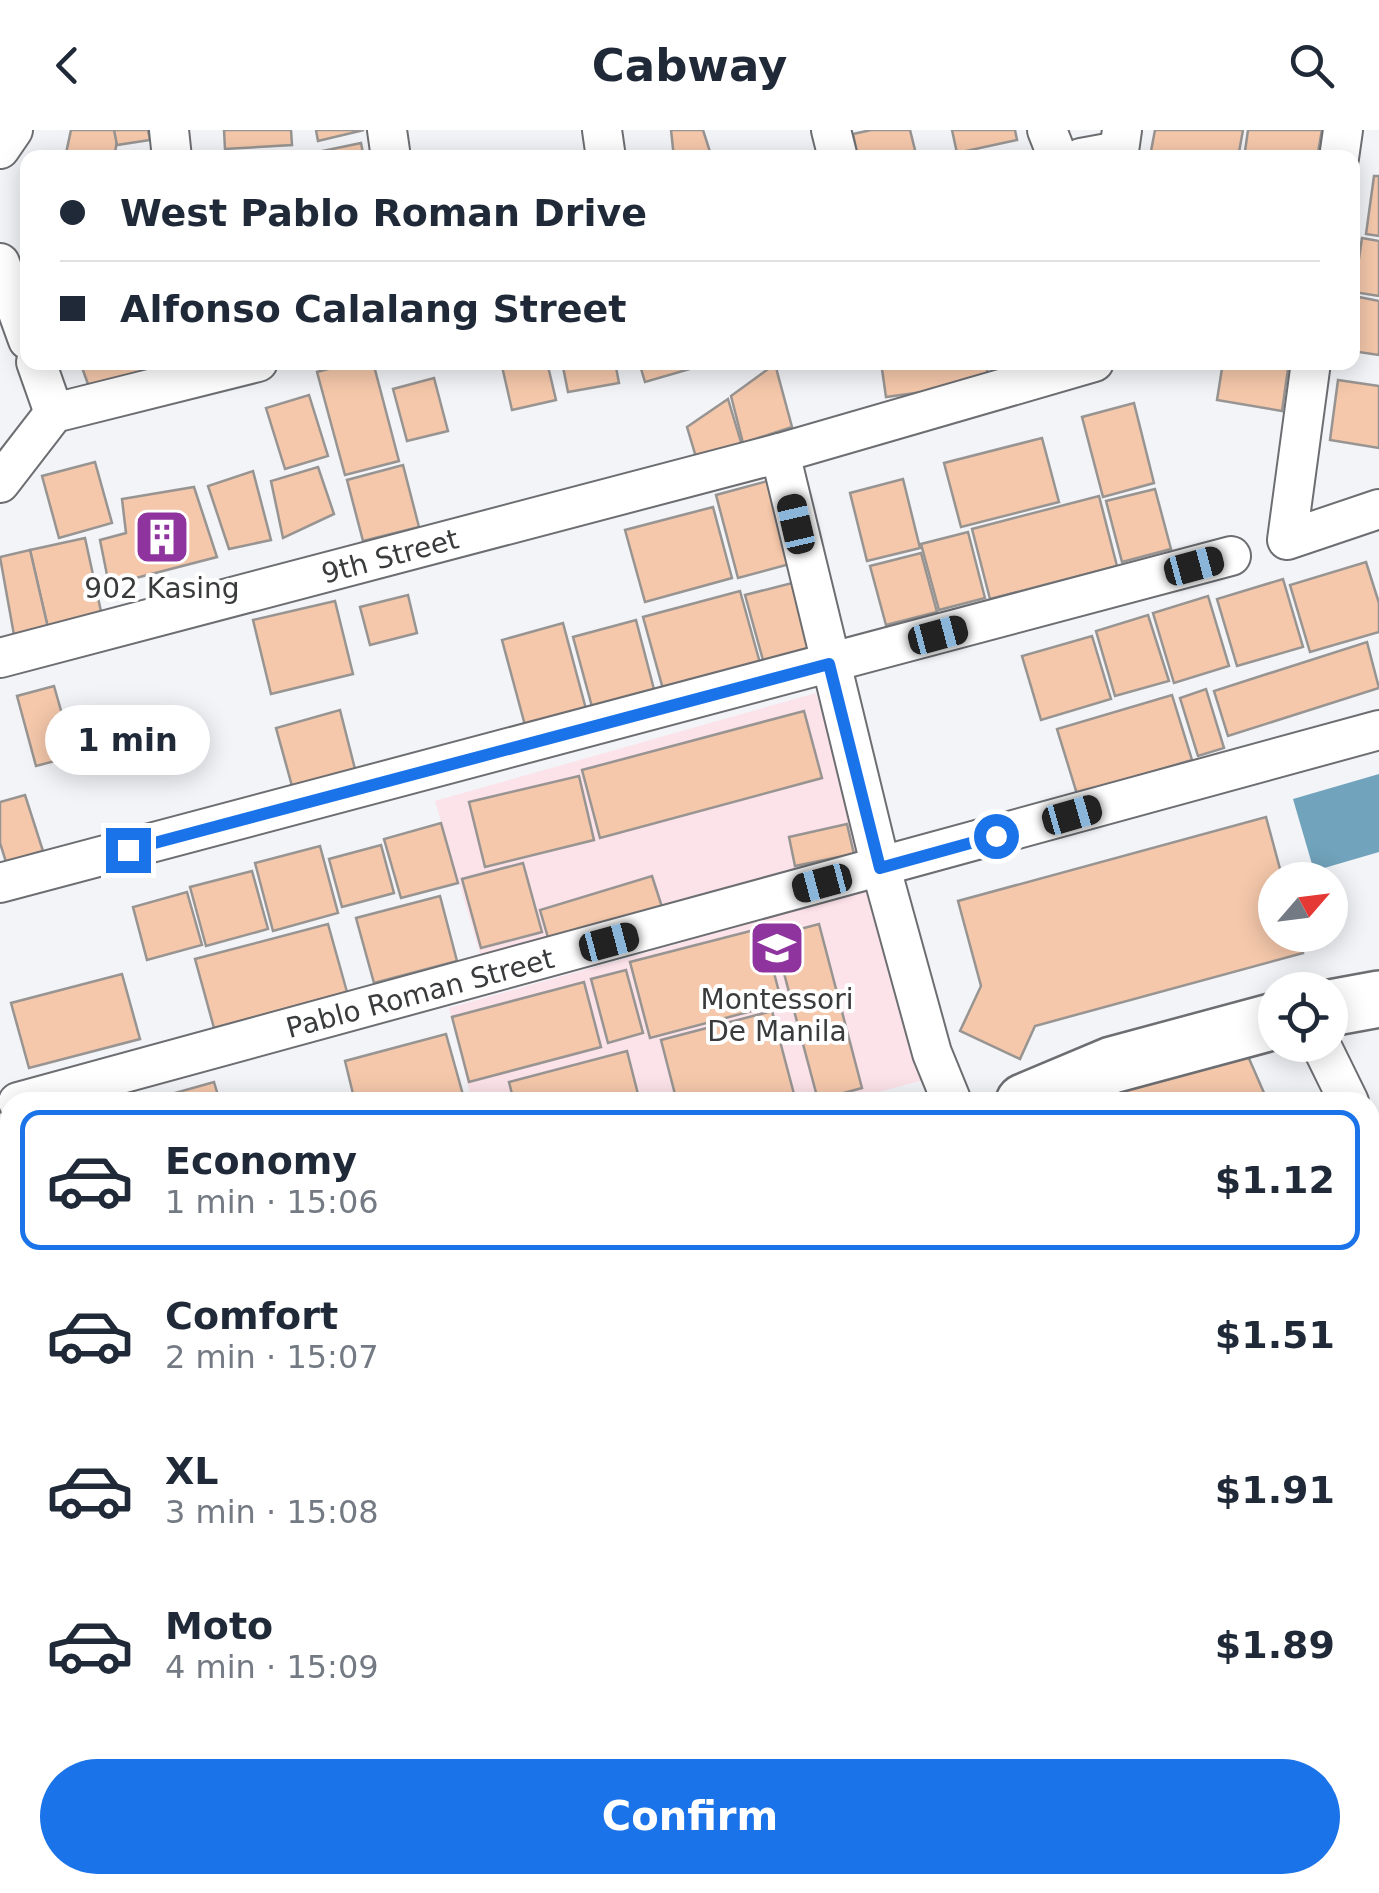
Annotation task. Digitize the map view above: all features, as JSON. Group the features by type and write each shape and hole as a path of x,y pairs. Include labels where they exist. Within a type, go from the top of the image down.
{"street":[{"path":"0,149 12,130"},
{"path":"0,263 20,318"},
{"path":"39,370 54,413"},
{"path":"0,482 54,413 197,370"},
{"name":"9th Street","path":"0,658 780,454 1067,370"},
{"path":"1310,370 1287,540 1379,509"},
{"path":"780,454 880,868 932,1054 948,1092"},
{"path":"0,883 1230,556"},
{"name":"Pablo Roman Street","path":"55,1092 1379,730"},
{"path":"1348,1005 1379,1000"},
{"path":"1059,1092 1258,1027"},
{"path":"1329,1062 1344,1092"}],"shaded area":[{"name":"Montessori De Manila","path":"816,693 864,859 482,960 435,801"},
{"name":"Montessori De Manila","path":"875,888 928,1079 878,1092 470,1092 449,1008"}],"water":[{"path":"1379,774 1379,852 1345,862 1311,862 1293,799"}],"building":[{"path":"71,130 119,130 115,150 67,150"},
{"path":"114,130 148,130 150,140 117,145"},
{"path":"224,130 291,130 292,145 225,149"},
{"path":"316,130 364,130 318,141"},
{"path":"671,130 703,130 709,150 673,150"},
{"path":"910,130 915,150 856,150 853,134"},
{"path":"952,130 1015,130 1017,140 956,150"},
{"path":"1155,130 1243,130 1239,150 1151,150"},
{"path":"1248,130 1322,130 1318,150 1245,150"},
{"path":"361,143 362,150 327,150"},
{"path":"1374,176 1379,176 1379,236 1366,234"},
{"path":"1362,238 1379,241 1379,296 1360,293"},
{"path":"1360,297 1379,301 1379,355 1360,352"},
{"path":"83,370 155,370 157,375 93,398"},
{"path":"375,370 399,461 345,475 317,372"},
{"path":"503,370 549,370 556,400 512,410"},
{"path":"564,370 617,370 619,383 568,392"},
{"path":"641,370 687,370 645,382"},
{"path":"767,370 777,370 792,427 743,443 731,396"},
{"path":"882,370 987,370 989,383 886,397"},
{"path":"1222,370 1288,370 1282,411 1217,400"},
{"path":"434,378 448,431 407,441 393,389"},
{"path":"1338,380 1379,386 1379,448 1330,440"},
{"path":"309,395 328,456 285,469 266,408"},
{"path":"728,399 743,449 696,457 687,427"},
{"path":"1134,403 1154,483 1103,497 1082,417"},
{"path":"1042,438 1059,502 961,527 944,463"},
{"path":"95,462 112,523 59,538 42,476"},
{"path":"403,465 419,527 363,541 347,480"},
{"path":"318,467 334,514 283,538 271,481"},
{"path":"253,471 271,540 229,549 208,486"},
{"path":"775,479 797,562 738,578 716,495"},
{"path":"903,479 920,548 867,561 850,493"},
{"name":"902 Kasing","path":"194,487 217,557 109,585 100,540 126,533 122,499"},
{"path":"1155,489 1171,549 1122,562 1106,501"},
{"path":"1099,496 1117,566 990,599 972,529"},
{"path":"713,507 732,578 645,602 625,530"},
{"path":"968,532 985,598 939,610 921,544"},
{"path":"85,538 102,616 48,628 30,550"},
{"path":"30,550 48,628 14,635 0,557"},
{"path":"921,553 937,612 886,625 870,566"},
{"path":"1366,562 1379,603 1379,632 1310,652 1290,585"},
{"path":"1283,579 1303,647 1237,666 1217,599"},
{"path":"796,582 816,658 766,671 745,595"},
{"path":"740,591 760,663 663,689 643,617"},
{"path":"408,595 417,633 370,645 360,607"},
{"path":"1208,596 1229,666 1174,683 1153,613"},
{"path":"335,601 353,674 271,694 253,620"},
{"path":"1148,615 1169,681 1115,696 1096,631"},
{"path":"636,620 656,697 594,714 573,637"},
{"path":"563,623 590,724 529,740 502,640"},
{"path":"1092,636 1111,699 1041,720 1022,656"},
{"path":"1367,642 1379,688 1228,736 1214,691"},
{"path":"54,686 74,756 36,766 17,696"},
{"path":"1206,689 1224,748 1198,756 1180,698"},
{"path":"1172,695 1192,760 1077,794 1057,729"},
{"path":"340,710 355,769 292,786 276,728"},
{"path":"804,711 822,778 600,838 582,770"},
{"path":"579,776 594,840 485,867 469,802"},
{"path":"25,795 43,851 6,862 0,843 0,802"},
{"path":"1266,817 1278,862 1258,862 1258,952 1303,953 1035,1026 1020,1059 960,1031 981,986 958,901"},
{"path":"441,823 458,883 401,898 384,839"},
{"path":"847,824 854,854 795,866 789,837"},
{"path":"381,845 394,893 342,907 329,859"},
{"path":"320,846 338,913 273,931 255,863"},
{"path":"523,863 542,932 481,948 462,879"},
{"path":"252,871 268,929 206,946 190,887"},
{"path":"652,876 662,907 549,941 540,910"},
{"path":"187,892 202,945 147,960 133,907"},
{"path":"440,896 457,961 374,983 356,918"},
{"path":"328,924 347,992 214,1028 195,959"},
{"path":"819,924 862,1088 816,1092 774,936"},
{"path":"762,928 782,1003 650,1038 630,962"},
{"path":"626,970 643,1033 608,1043 591,979"},
{"path":"122,974 140,1039 29,1068 11,1003"},
{"path":"584,982 601,1047 469,1082 452,1017"},
{"path":"772,1011 793,1092 674,1092 661,1040"},
{"path":"446,1034 462,1092 353,1092 345,1061"},
{"path":"627,1051 637,1092 512,1092 509,1082"},
{"path":"1247,1054 1264,1092 1109,1092"},
{"path":"214,1082 217,1092 178,1092"}],"place":[{"name":"902 Kasing","path":"162,537"},
{"name":"Montessori De Manila","path":"777,948"}],"route":[{"path":"128,850 829,664 880,868 996,836"}]}
